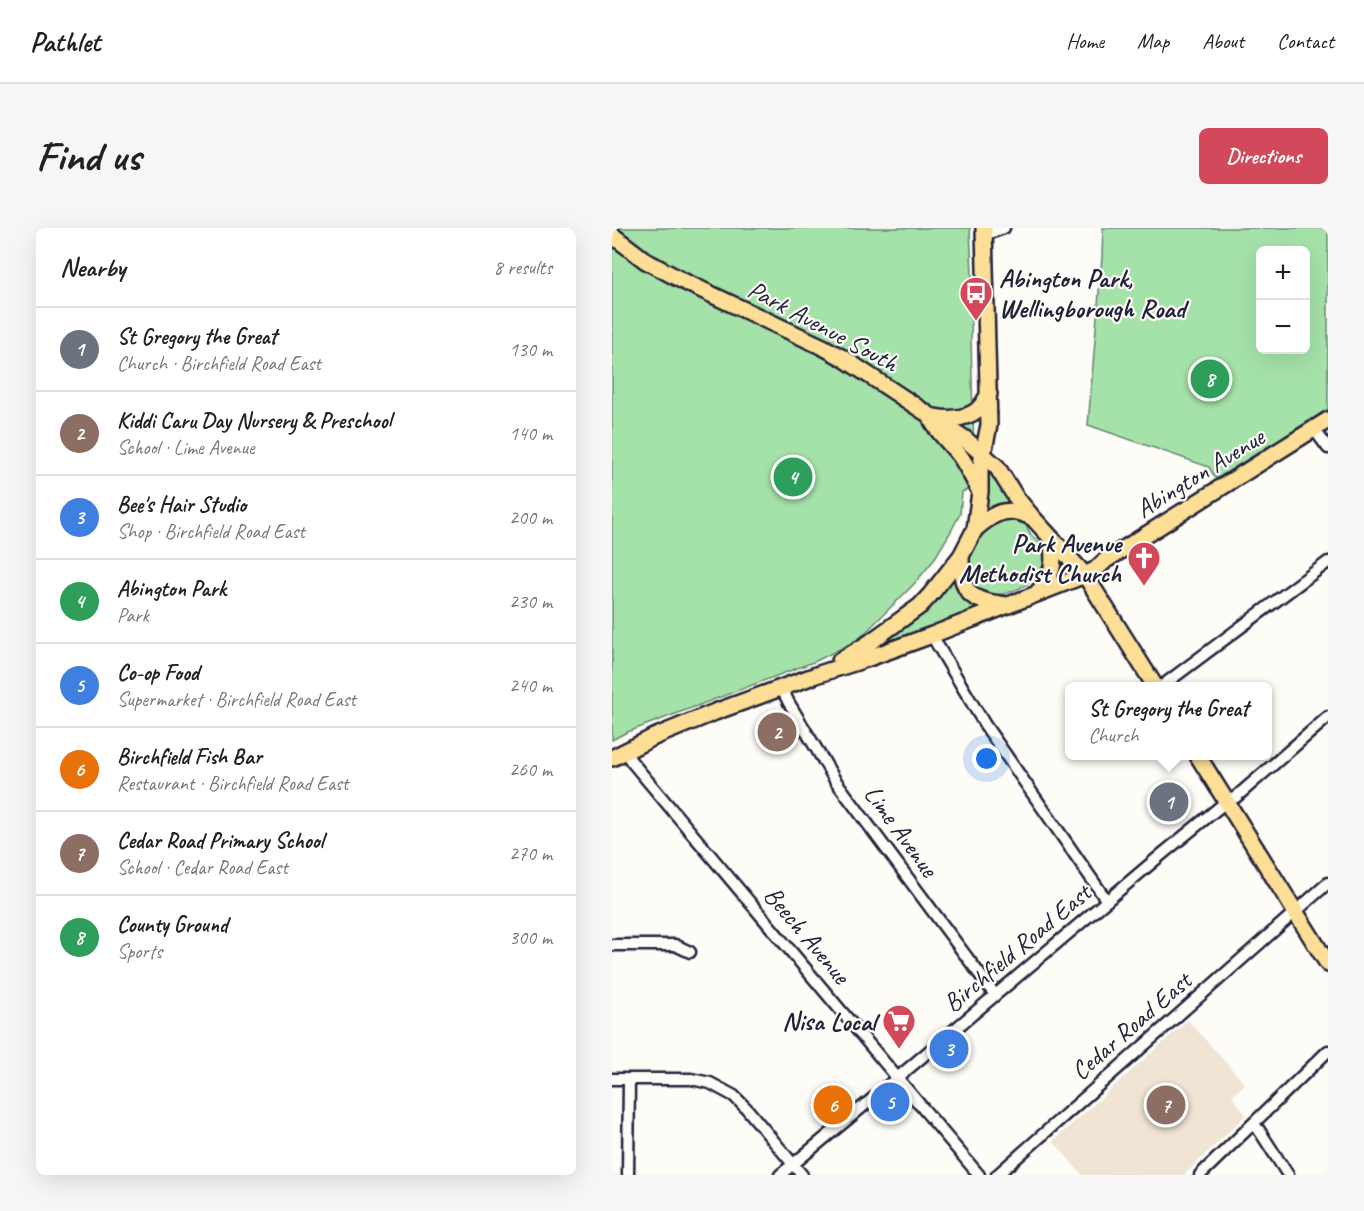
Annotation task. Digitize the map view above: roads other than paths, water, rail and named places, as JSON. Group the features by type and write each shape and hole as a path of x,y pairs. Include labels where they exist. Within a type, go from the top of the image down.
{"main road":[{"path":"619,754 664,733 819,674 908,616 931,594 961,556 975,529 980,492 980,469 989,425 984,230"},
{"name":"Park Avenue South","path":"612,235 646,261 843,358 964,438 983,453 1002,474"},
{"path":"930,416 953,418 972,414 982,406 989,394"},
{"path":"930,416 937,430 960,456 980,492"},
{"name":"Abington Avenue","path":"819,674 933,635 1085,575 1328,420"},
{"path":"989,425 1002,474 1033,518 1085,575 1152,682"},
{"path":"975,529 997,513 1008,510 1033,518"},
{"path":"1035,595 1046,584 1051,573 1052,539"},
{"path":"961,556 963,582 973,597 1010,605"},
{"path":"1070,559 1086,563 1108,559"},
{"path":"1102,602 1098,579 1108,559"},
{"path":"1060,586 1082,587 1102,602"},
{"path":"1201,760 1328,964"}],"street":[{"path":"984,230 993,232 1004,228"},
{"path":"1314,429 1328,448"},
{"path":"1169,682 1328,562"},
{"path":"933,635 985,725 1107,901"},
{"name":"Lime Avenue","path":"781,687 835,780 995,995"},
{"name":"Birchfield Road East","path":"780,1175 1227,801 1236,797 1328,717"},
{"name":"Beech Avenue","path":"619,754 631,761 979,1175"},
{"name":"Cedar Road East","path":"997,1175 1328,883"},
{"path":"612,945 675,945 690,952"},
{"path":"1200,1175 1328,1051"},
{"path":"612,1079 691,1079 710,1083 728,1091 747,1109 802,1175"},
{"path":"628,1175 629,1079"},
{"path":"1253,1124 1288,1175"}],"place":[{"name":"Abington Park, Wellingborough Road","path":"976,322"},
{"name":"County Ground","path":"1210,379"},
{"name":"Abington Park","path":"793,477"},
{"name":"Park Avenue Methodist Church","path":"1144,587"},
{"name":"Kiddi Caru Day Nursery & Preschool","path":"777,732"},
{"name":"St Gregory the Great","path":"1169,802"},
{"name":"Bee's Hair Studio","path":"949,1049"},
{"name":"Nisa Local","path":"899,1050"},
{"name":"Co-op Food","path":"890,1102"},
{"name":"Birchfield Fish Bar","path":"833,1105"},
{"name":"Cedar Road Primary School","path":"1166,1105"}]}
